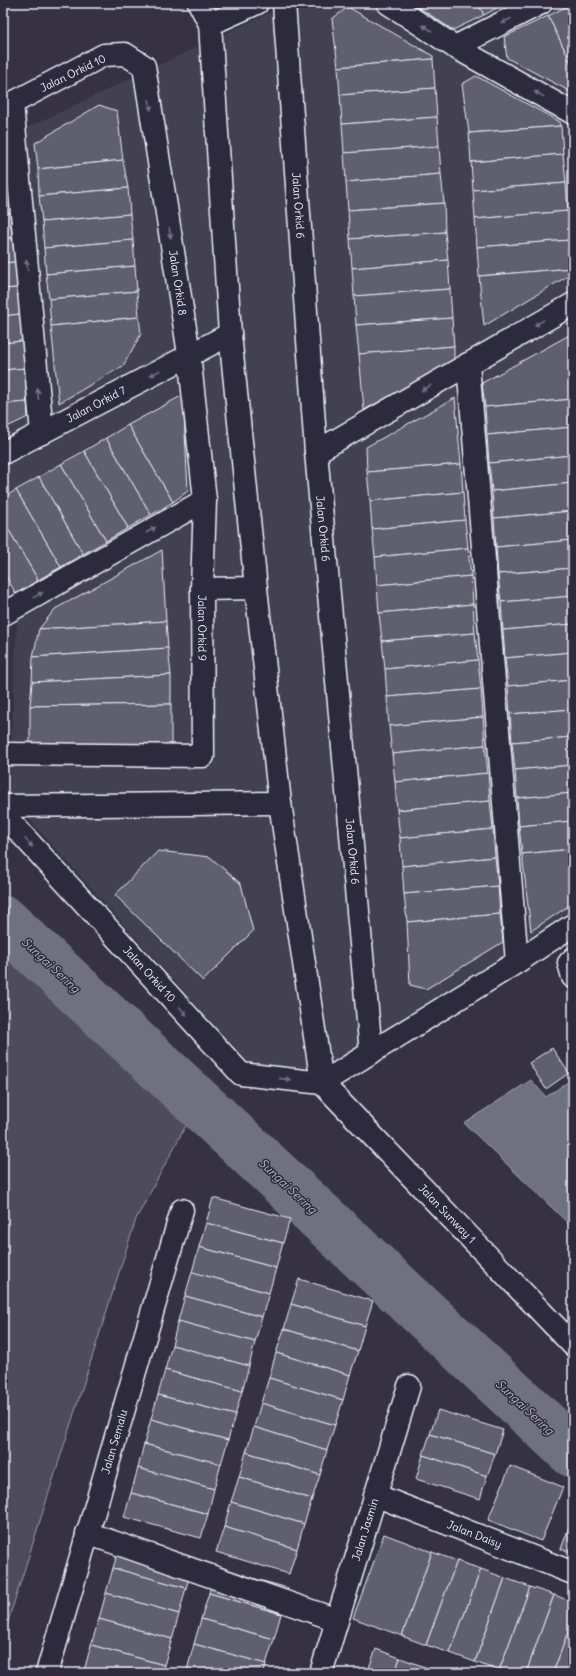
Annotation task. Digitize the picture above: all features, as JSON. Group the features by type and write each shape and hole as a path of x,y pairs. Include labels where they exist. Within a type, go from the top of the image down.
{"street":[{"path":"199,3 210,24 230,334 280,803 322,1083 517,962 573,924"},
{"path":"210,24 257,3"},
{"name":"Jalan Orkid 6","path":"284,3 316,452 371,1053"},
{"path":"388,3 455,47 573,113"},
{"path":"455,47 541,3"},
{"name":"Jalan Orkid 10","path":"8,106 104,55 125,54 144,66"},
{"name":"Jalan Orkid 8","path":"144,66 189,354 204,500"},
{"path":"8,106 42,433"},
{"path":"316,452 573,304"},
{"name":"Jalan Orkid 7","path":"3,453 189,354 230,334"},
{"path":"468,364 517,962"},
{"path":"3,619 204,500"},
{"name":"Jalan Orkid 9","path":"3,754 203,756 202,589 204,500"},
{"path":"202,589 256,588"},
{"path":"3,806 280,803"},
{"name":"Jalan Orkid 10","path":"3,814 241,1074 322,1083"},
{"name":"Jalan Sunway 1","path":"322,1083 573,1345"},
{"name":"Jalan Semalu","path":"47,1673 182,1210"},
{"name":"Jalan Jasmin","path":"321,1673 409,1386"},
{"name":"Jalan Daisy","path":"375,1495 573,1573"},
{"path":"87,1533 338,1620"}],"shaded area":[{"path":"290,3 573,3 573,910 336,1062 309,1070 249,1064 9,797 17,619 3,589 3,139"},
{"path":"3,942 192,1114 136,1219 3,1637"}],"water":[{"path":"572,1079 573,1228 464,1123 531,1080 546,1097"}],"building":[{"path":"412,3 478,3 484,15 453,30"},
{"path":"478,3 506,3 484,15"},
{"path":"573,3 573,67 548,16"},
{"path":"348,7 433,56 433,59 338,67 332,19"},
{"path":"548,16 573,67 573,93 507,58 504,37"},
{"path":"433,59 435,88 340,95 338,67"},
{"path":"476,76 560,122 561,126 469,133 462,84"},
{"path":"435,88 437,117 342,124 340,95"},
{"path":"99,105 117,111 123,160 38,169 35,143"},
{"path":"437,117 439,146 344,153 342,124"},
{"path":"561,126 563,154 471,162 469,133"},
{"path":"439,146 441,174 346,182 344,153"},
{"path":"563,154 566,183 473,190 471,162"},
{"path":"6,159 10,213 3,213 3,160"},
{"path":"123,160 128,188 39,196 38,169"},
{"path":"441,174 444,203 348,210 346,182"},
{"path":"566,183 568,211 475,219 473,190"},
{"path":"128,188 130,214 42,222 39,196"},
{"path":"444,203 445,232 350,239 348,210"},
{"path":"568,211 570,240 477,247 475,219"},
{"path":"3,213 10,213 12,238 3,239"},
{"path":"130,214 133,240 44,248 42,222"},
{"path":"445,232 448,260 352,268 350,239"},
{"path":"12,238 15,262 3,263 3,239"},
{"path":"133,240 135,266 46,274 44,248"},
{"path":"570,240 572,268 479,276 477,247"},
{"path":"448,260 450,289 354,296 352,268"},
{"path":"15,262 17,288 3,289 3,263"},
{"path":"135,266 137,291 49,299 46,274"},
{"path":"572,268 573,273 484,326 479,276"},
{"path":"17,288 20,314 3,316 3,289"},
{"path":"450,289 452,318 356,325 354,296"},
{"path":"137,291 139,317 51,326 49,299"},
{"path":"20,314 22,341 3,343 3,316"},
{"path":"139,317 141,334 123,366 59,403 51,326"},
{"path":"452,318 454,346 359,354 356,325"},
{"path":"573,333 573,399 485,407 482,383"},
{"path":"22,341 25,368 3,370 3,343"},
{"path":"454,346 454,361 364,410 359,354"},
{"path":"25,368 27,402 3,404 3,370"},
{"path":"183,395 188,491 173,502 128,425"},
{"path":"455,398 461,464 367,472 366,447"},
{"path":"573,399 573,427 487,435 485,407"},
{"path":"27,402 28,417 3,429 3,404"},
{"path":"128,425 173,502 151,515 106,438"},
{"path":"573,427 573,455 489,463 487,435"},
{"path":"106,438 151,515 128,528 84,451"},
{"path":"84,451 128,528 106,541 61,464"},
{"path":"573,455 573,483 492,491 489,463"},
{"path":"61,464 106,541 83,554 39,477"},
{"path":"461,464 463,492 370,501 367,472"},
{"path":"39,477 83,554 61,567 16,490"},
{"path":"573,483 573,511 494,518 492,491"},
{"path":"16,490 61,567 38,580 3,520 3,498"},
{"path":"463,492 465,520 372,529 370,501"},
{"path":"573,511 573,540 496,547 494,518"},
{"path":"3,520 38,580 16,594 3,571"},
{"path":"465,520 468,548 375,557 372,529"},
{"path":"573,540 573,568 498,574 496,547"},
{"path":"468,548 471,576 377,585 375,557"},
{"path":"162,550 166,621 39,629 55,609"},
{"path":"573,568 573,596 501,602 498,574"},
{"path":"471,576 473,604 379,613 377,585"},
{"path":"573,596 573,624 503,630 501,602"},
{"path":"473,604 475,633 382,641 379,613"},
{"path":"166,621 168,648 33,657 39,629"},
{"path":"573,624 573,652 505,658 503,630"},
{"path":"475,633 478,660 385,669 382,641"},
{"path":"168,648 171,675 32,682 33,657"},
{"path":"573,652 573,680 508,686 505,658"},
{"path":"478,660 481,689 387,697 385,669"},
{"path":"171,675 171,704 30,706 32,682"},
{"path":"573,680 573,709 510,714 508,686"},
{"path":"481,689 483,717 389,726 387,697"},
{"path":"171,704 171,747 30,749 30,706"},
{"path":"573,709 573,737 512,742 510,714"},
{"path":"483,717 485,745 392,754 389,726"},
{"path":"573,737 573,765 515,770 512,742"},
{"path":"485,745 488,773 395,782 392,754"},
{"path":"573,765 573,793 517,798 515,770"},
{"path":"488,773 490,801 397,810 395,782"},
{"path":"573,793 573,821 519,826 517,798"},
{"path":"490,801 493,829 400,838 397,810"},
{"path":"573,821 573,849 522,854 519,826"},
{"path":"493,829 495,857 402,866 400,838"},
{"path":"573,849 573,903 531,931 522,854"},
{"path":"158,851 210,857 241,884 253,931 203,981 115,895"},
{"path":"495,857 498,886 404,894 402,866"},
{"path":"498,886 500,914 407,922 404,894"},
{"path":"500,914 503,942 426,989 410,985 407,922"},
{"path":"552,1048 569,1073 546,1089 529,1063"},
{"path":"213,1198 290,1219 283,1243 206,1223"},
{"path":"206,1223 283,1243 276,1268 199,1247"},
{"path":"199,1247 276,1268 269,1293 192,1272"},
{"path":"192,1272 269,1293 262,1317 185,1296"},
{"path":"299,1279 373,1301 365,1326 291,1304"},
{"path":"185,1296 262,1317 255,1342 178,1321"},
{"path":"291,1304 365,1326 358,1351 284,1329"},
{"path":"178,1321 255,1342 249,1366 172,1345"},
{"path":"284,1329 358,1351 350,1375 276,1353"},
{"path":"172,1345 249,1366 242,1391 165,1370"},
{"path":"276,1353 350,1375 343,1400 269,1378"},
{"path":"165,1370 242,1391 235,1415 158,1395"},
{"path":"269,1378 343,1400 335,1425 261,1403"},
{"path":"158,1395 235,1415 228,1440 151,1419"},
{"path":"261,1403 335,1425 327,1450 254,1427"},
{"path":"438,1410 503,1430 495,1454 430,1434"},
{"path":"151,1419 228,1440 221,1464 144,1444"},
{"path":"254,1427 327,1450 320,1475 246,1452"},
{"path":"430,1434 495,1454 487,1476 423,1455"},
{"path":"144,1444 221,1464 214,1489 138,1468"},
{"path":"246,1452 320,1475 312,1499 239,1477"},
{"path":"423,1455 487,1476 480,1499 416,1479"},
{"path":"510,1466 563,1487 541,1541 488,1520"},
{"path":"138,1468 214,1489 208,1514 131,1493"},
{"path":"239,1477 312,1499 304,1524 231,1502"},
{"path":"131,1493 208,1514 201,1538 124,1517"},
{"path":"231,1502 304,1524 297,1549 224,1527"},
{"path":"573,1516 573,1554 561,1549"},
{"path":"224,1527 297,1549 289,1574 216,1552"},
{"path":"384,1534 432,1552 402,1636 353,1618"},
{"path":"121,1542 194,1562 186,1588 113,1568"},
{"path":"432,1552 457,1561 426,1645 402,1636"},
{"path":"457,1561 481,1569 450,1653 426,1645"},
{"path":"113,1568 186,1588 179,1614 106,1593"},
{"path":"216,1568 288,1588 281,1614 209,1593"},
{"path":"481,1569 505,1578 475,1662 450,1653"},
{"path":"505,1578 530,1587 499,1671 475,1662"},
{"path":"530,1587 554,1595 526,1673 505,1673 499,1671"},
{"path":"106,1593 179,1614 172,1639 99,1619"},
{"path":"209,1593 281,1614 274,1639 201,1619"},
{"path":"554,1595 573,1602 573,1619 553,1673 526,1673"},
{"path":"99,1619 172,1639 164,1665 91,1645"},
{"path":"201,1619 274,1639 266,1664 194,1644"},
{"path":"573,1619 573,1673 553,1673"},
{"path":"194,1644 266,1664 264,1673 198,1673 187,1670"},
{"path":"91,1645 164,1665 162,1673 92,1673 84,1671"},
{"path":"376,1649 400,1658 395,1673 367,1673"},
{"path":"400,1658 425,1667 423,1673 395,1673"},
{"path":"425,1667 442,1673 423,1673"}],"waterway":[{"name":"Sungai Sering","path":"3,921 573,1452"}]}
